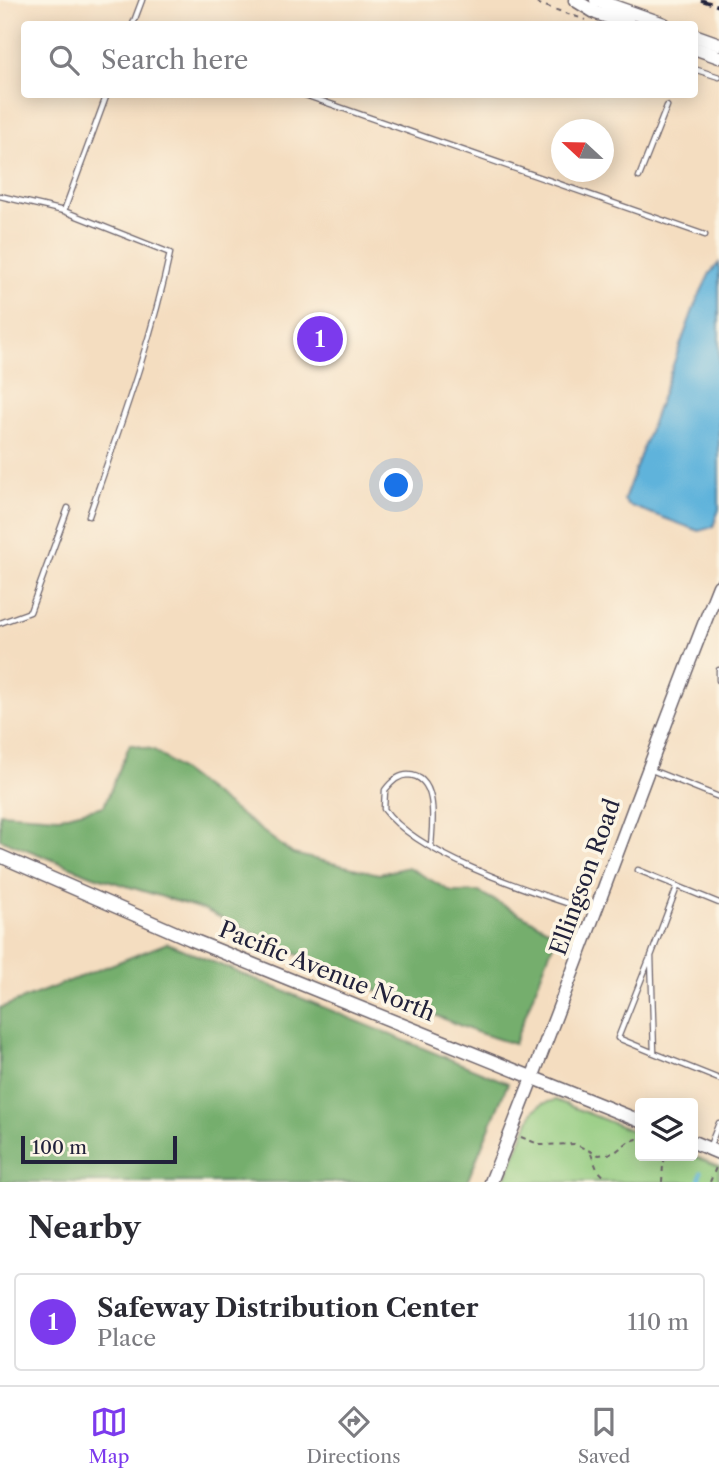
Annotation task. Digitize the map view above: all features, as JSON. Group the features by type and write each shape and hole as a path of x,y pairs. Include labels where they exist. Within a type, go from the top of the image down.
{"main road":[{"path":"575,0 596,13 620,21"},
{"path":"596,0 656,21"},
{"path":"698,37 719,44"},
{"path":"698,49 719,57"},
{"name":"Ellingson Road","path":"491,1182 534,1077 719,586"},
{"name":"Pacific Avenue North","path":"0,856 190,939 635,1119"}],"lane":[{"path":"134,21 142,0"},
{"path":"698,70 719,77"},
{"path":"64,211 106,98"},
{"path":"313,98 705,235"},
{"path":"639,177 667,106"},
{"path":"0,196 64,211 170,253 159,306 141,366 89,516"},
{"path":"0,623 30,612 68,508"},
{"path":"719,670 719,680"},
{"path":"648,769 719,797"},
{"path":"431,847 434,812 427,786 418,778 409,775 399,777 390,783 386,790 384,809 410,835 431,847 531,891 594,913"},
{"path":"638,870 719,903"},
{"path":"677,887 618,1038 719,1079"},
{"path":"651,956 654,1053"},
{"path":"714,1151 719,1123"}],"path":[{"path":"527,0 586,20"},
{"path":"517,1135 541,1145 574,1144 590,1153 608,1155 628,1142 635,1141"},
{"path":"590,1153 597,1169 608,1182"},
{"path":"662,1182 664,1161"},
{"path":"710,1182 719,1161"}],"green space":[{"path":"130,744 154,750 293,854 379,874 408,867 452,892 479,892 557,934 514,1044 473,1031 356,982 205,910 94,876 0,839 0,813 59,817 104,806"},
{"path":"167,943 508,1083 467,1182 0,1182 0,1008"},
{"path":"555,1100 635,1132 635,1161 698,1161 698,1158 719,1166 719,1182 504,1182 533,1111 542,1104"}],"water":[{"path":"719,263 719,509 713,527 699,531 628,505 624,500 696,302 710,273"}],"waterway":[{"path":"698,1182 701,1172"}],"railway":[{"path":"701,0 719,6"}],"place":[{"name":"Safeway Distribution Center","path":"320,339"}]}
